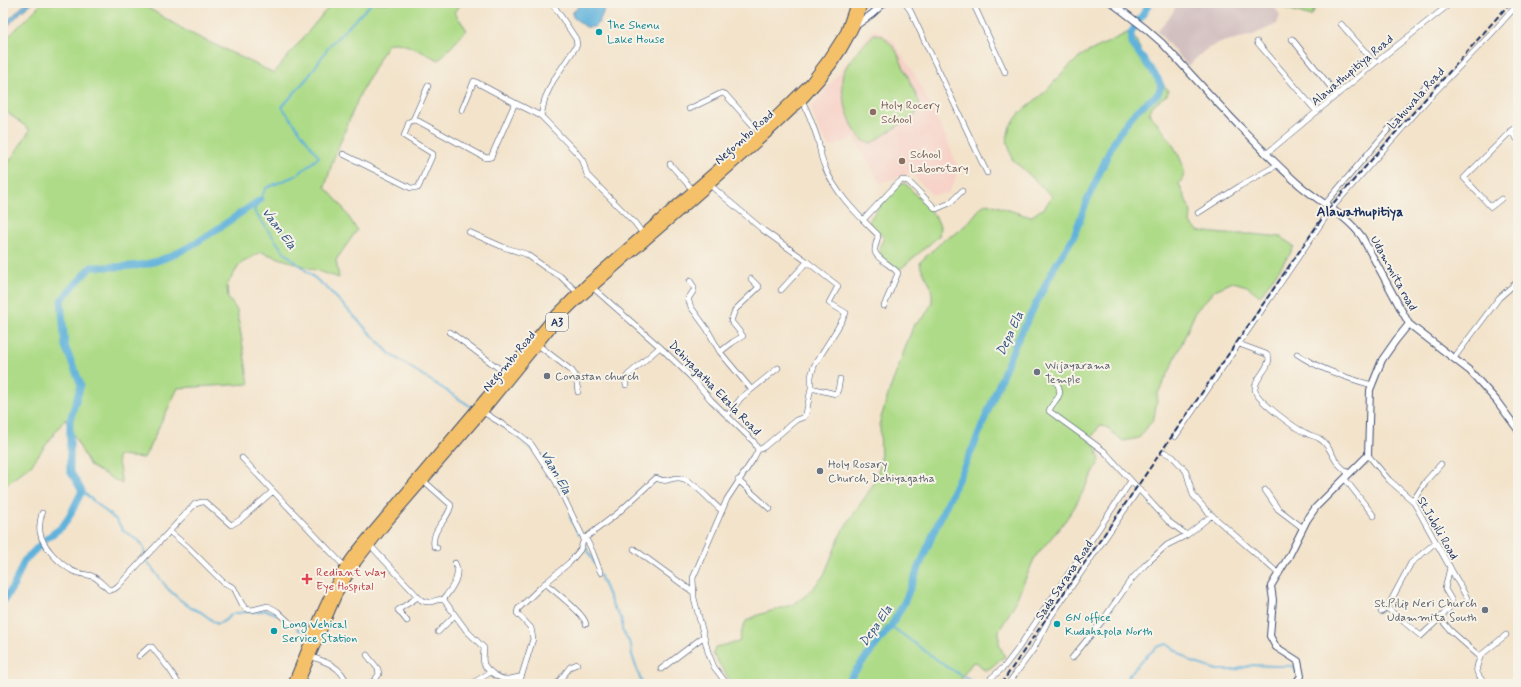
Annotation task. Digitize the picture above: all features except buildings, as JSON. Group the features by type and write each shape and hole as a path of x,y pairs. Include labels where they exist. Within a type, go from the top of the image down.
{"highway":[{"name":"Negombo Road","path":"299,684 312,657 339,591 357,562 370,545 590,285 643,234 759,132 810,82 829,57 844,32 855,3"},
{"name":"Negombo Road","path":"292,684 323,609 345,567 371,533 505,373 553,317 577,292 590,285 710,185 802,100 828,70 844,47 854,27 863,3"}],"street":[{"path":"541,116 545,98 553,81 577,45 576,39 552,3"},
{"path":"844,32 854,27 872,14 884,3"},
{"path":"905,3 910,10 987,173"},
{"path":"973,3 1004,72"},
{"name":"Udammita road","path":"1112,3 1162,43 1277,165 1298,184 1354,226 1362,237 1409,324 1470,371 1496,400 1518,430"},
{"name":"Alawathupitiya Road","path":"1266,154 1375,63 1451,3"},
{"name":"Lahuwala Road","path":"1175,437 1331,209 1428,99 1518,4"},
{"path":"1341,24 1375,63"},
{"path":"1292,39 1337,95"},
{"path":"1257,42 1317,112"},
{"path":"462,110 474,82 541,116 583,160 587,175 635,223 643,234"},
{"path":"1325,204 1427,84"},
{"path":"343,154 411,188 418,188 433,154 404,136 428,86"},
{"path":"689,109 722,93 725,94 759,132"},
{"path":"802,100 817,136 822,160 826,170 838,189 863,220 878,235 875,249 876,255 898,273 884,306"},
{"path":"413,120 486,158 491,156 515,103"},
{"path":"1501,199 1490,207 1464,178 1518,124"},
{"path":"1510,131 1518,140"},
{"path":"670,164 693,190"},
{"path":"1198,213 1240,186 1277,165"},
{"path":"863,220 902,180 908,181 936,209 950,203 962,192"},
{"path":"710,185 762,230 838,286 829,303 846,313 814,366 811,376 811,388 806,414 758,450"},
{"path":"469,232 503,247 526,254 560,276 577,292"},
{"path":"781,290 807,262"},
{"path":"720,352 743,336 731,321 735,310 759,287 751,279"},
{"path":"690,281 694,287 694,290 689,297 689,303 707,329 720,352 751,389"},
{"path":"1454,358 1495,303 1518,281"},
{"name":"Dehiyagatha Ekala Road","path":"590,285 660,346 754,442 758,450 738,480 722,511 693,578 693,592 703,637 710,660 727,684"},
{"path":"1295,684 1301,676 1298,661 1276,647 1270,636 1274,600 1271,586 1316,507 1368,455 1370,390 1382,360 1409,324"},
{"path":"450,332 505,373"},
{"path":"1239,344 1266,354 1269,357 1268,362 1255,387 1255,392 1258,397 1282,418 1305,433 1324,442 1374,516"},
{"path":"538,345 572,371 576,377 578,392"},
{"path":"626,385 625,379 660,346"},
{"path":"1297,354 1308,361 1350,379 1372,385"},
{"path":"727,416 741,398 778,368"},
{"path":"811,388 836,394 840,379"},
{"path":"1057,384 1060,394 1048,410 1104,451 1168,521 1187,535"},
{"path":"483,412 520,435 531,444 555,480 584,538 590,545 601,573"},
{"path":"1164,452 1173,457 1186,471 1193,496 1212,515 1279,574"},
{"name":"St.Jubili Road","path":"1368,455 1389,480 1413,501 1467,598"},
{"path":"242,458 345,567"},
{"path":"1413,501 1426,481 1441,464"},
{"path":"520,684 533,639 531,628 517,613 518,609 570,562 580,550 584,538 618,513 656,478 666,482 679,478 686,481 693,485 722,511"},
{"path":"738,480 770,510"},
{"path":"424,481 451,505 450,511 438,526 434,537 434,546 437,548"},
{"path":"991,678 1010,661 1131,481"},
{"name":"Sada Sarana Road","path":"1008,684 1026,660 1049,619 1139,489"},
{"path":"1265,490 1278,509 1303,528"},
{"path":"42,513 40,533 43,541 53,554 72,571 93,576 109,590 118,586 195,504 205,502 226,523 231,525 240,520 273,491"},
{"path":"1072,658 1130,581 1167,545 1187,535 1212,515"},
{"path":"170,532 188,547 223,582 234,588 246,609 252,610 268,606 278,611 289,622 298,627 314,632"},
{"path":"1381,612 1387,608 1411,564 1436,542"},
{"path":"370,545 418,597 426,602 440,599 443,600"},
{"path":"634,549 693,592"},
{"path":"443,600 458,574 458,569 455,563"},
{"path":"1387,608 1422,636 1452,605 1452,601 1445,589 1450,567"},
{"path":"545,583 584,618 586,624"},
{"path":"407,621 398,610 418,597"},
{"path":"443,600 466,630 484,648 484,663 491,672 500,678 507,680 515,677 521,677"},
{"path":"438,632 455,615"},
{"path":"1440,618 1465,644 1478,655 1481,655"},
{"path":"1485,684 1476,674 1476,669 1481,655 1506,635"},
{"path":"661,669 703,637"},
{"path":"139,656 152,647 179,684"},
{"path":"367,655 378,669 379,674 375,680 369,684"},
{"path":"312,657 325,661 337,668 346,684"},
{"path":"557,684 570,667 577,664"},
{"path":"471,684 491,672"}],"shaded area":[{"path":"1178,3 1268,3 1276,9 1280,15 1277,24 1253,35 1218,43 1204,51 1188,66 1157,31 1172,14"},
{"name":"Holy Rocery School","path":"874,29 893,41 915,75 945,135 957,165 955,181 948,193 932,195 911,173 880,183 854,137 836,146 829,147 819,131 811,108"}],"green space":[{"path":"42,3 140,3 188,32 274,73 332,3 463,3 454,12 467,30 439,60 405,45 392,43 387,45 360,94 333,160 325,187 341,205 357,230 336,260 339,278 261,252 240,264 227,285 228,298 237,310 249,384 178,388 144,458 117,456 122,484 90,466 65,419 32,464 6,485 3,483 3,171 30,130 3,109 3,42"},
{"path":"1268,3 1318,3 1311,16"},
{"path":"1129,32 1136,40 1142,53 1168,91 1167,95 1151,106 1149,113 1171,142 1183,166 1184,173 1179,184 1191,212 1190,223 1198,231 1282,237 1294,247 1290,254 1260,296 1247,286 1233,282 1215,290 1196,311 1170,370 1158,393 1154,418 1139,438 1123,441 1106,427 1100,425 1092,437 1100,460 1074,508 1035,557 1013,607 999,631 999,644 1005,657 990,668 984,670 978,663 973,662 962,677 962,681 965,684 732,684 713,654 715,647 739,642 746,621 758,615 794,604 809,593 824,575 842,531 872,487 881,462 880,421 889,392 914,324 924,317 932,303 930,284 921,268 920,262 945,239 953,235 968,223 981,207 987,203 1024,215 1032,216 1045,207 1052,196 1012,159 1007,139 1010,126 1021,112 1046,91 1066,69 1084,54"},
{"path":"874,34 882,35 896,50 920,104 916,114 870,143 860,138 855,131 844,100 842,81 845,68 848,63"},
{"path":"904,183 935,216 940,226 939,236 899,270 882,257 879,250 884,238 869,222 890,194"}],"water":[{"path":"26,3 32,3 3,31 3,25"},
{"path":"582,3 603,4 605,8 599,22 594,27 586,27 573,17 572,13"}],"waterway":[{"name":"Vaan Ela","path":"372,3 330,45 309,76 282,107 319,157 297,175 266,188 254,211 284,252 329,290 390,354 473,408"},
{"name":"Depa Ela","path":"845,684 891,626 904,603 936,527 975,443 1014,347 1055,266 1074,236 1086,203 1113,143 1137,110 1158,94 1161,86 1158,79 1132,44 1131,33 1150,3"},
{"path":"47,538 62,527 69,517 82,491 70,471 70,420 81,385 65,346 61,300 91,267 132,266 161,260 205,237 260,200"},
{"name":"Vaan Ela","path":"517,436 533,450"},
{"path":"82,491 117,521 123,530 139,541 144,548 145,559 168,589 191,608 201,612 217,624 224,621 232,614 266,610 277,614"},
{"name":"Vaan Ela","path":"570,517 579,534"},
{"path":"3,602 14,585 24,561 41,544"},
{"name":"Vaan Ela","path":"586,548 595,564"},
{"name":"Vaan Ela","path":"600,575 613,606 622,620 622,630 631,645 632,655 642,684"},
{"path":"891,626 944,665 976,684"},
{"path":"297,629 310,634"},
{"path":"1125,684 1129,675 1142,660 1157,647 1167,644 1192,662 1217,670 1234,670 1253,665 1293,666 1297,673"},
{"path":"993,684 996,680"}],"railway":[{"path":"1001,684 1330,207 1510,3"},
{"path":"1391,129 1430,84"}],"place":[{"name":"The Shenu Lake House","path":"599,32"},
{"name":"Holy Rocery School","path":"873,112"},
{"name":"School Laborotary","path":"902,161"},
{"name":"Wijayarama Temple","path":"1037,372"},
{"name":"Conastan church","path":"547,376"},
{"name":"Holy Rosary Church, Dehiyagatha","path":"820,471"},
{"name":"Rediant Way Eye Hospital","path":"307,579"},
{"name":"St.Pilip Neri Church Udammita South","path":"1485,610"},
{"name":"GN office Kudahapola North","path":"1057,624"},
{"name":"Long Vehical Service Station","path":"274,631"}],"district":[{"name":"Alawathupitiya","path":"1360,211"}]}
